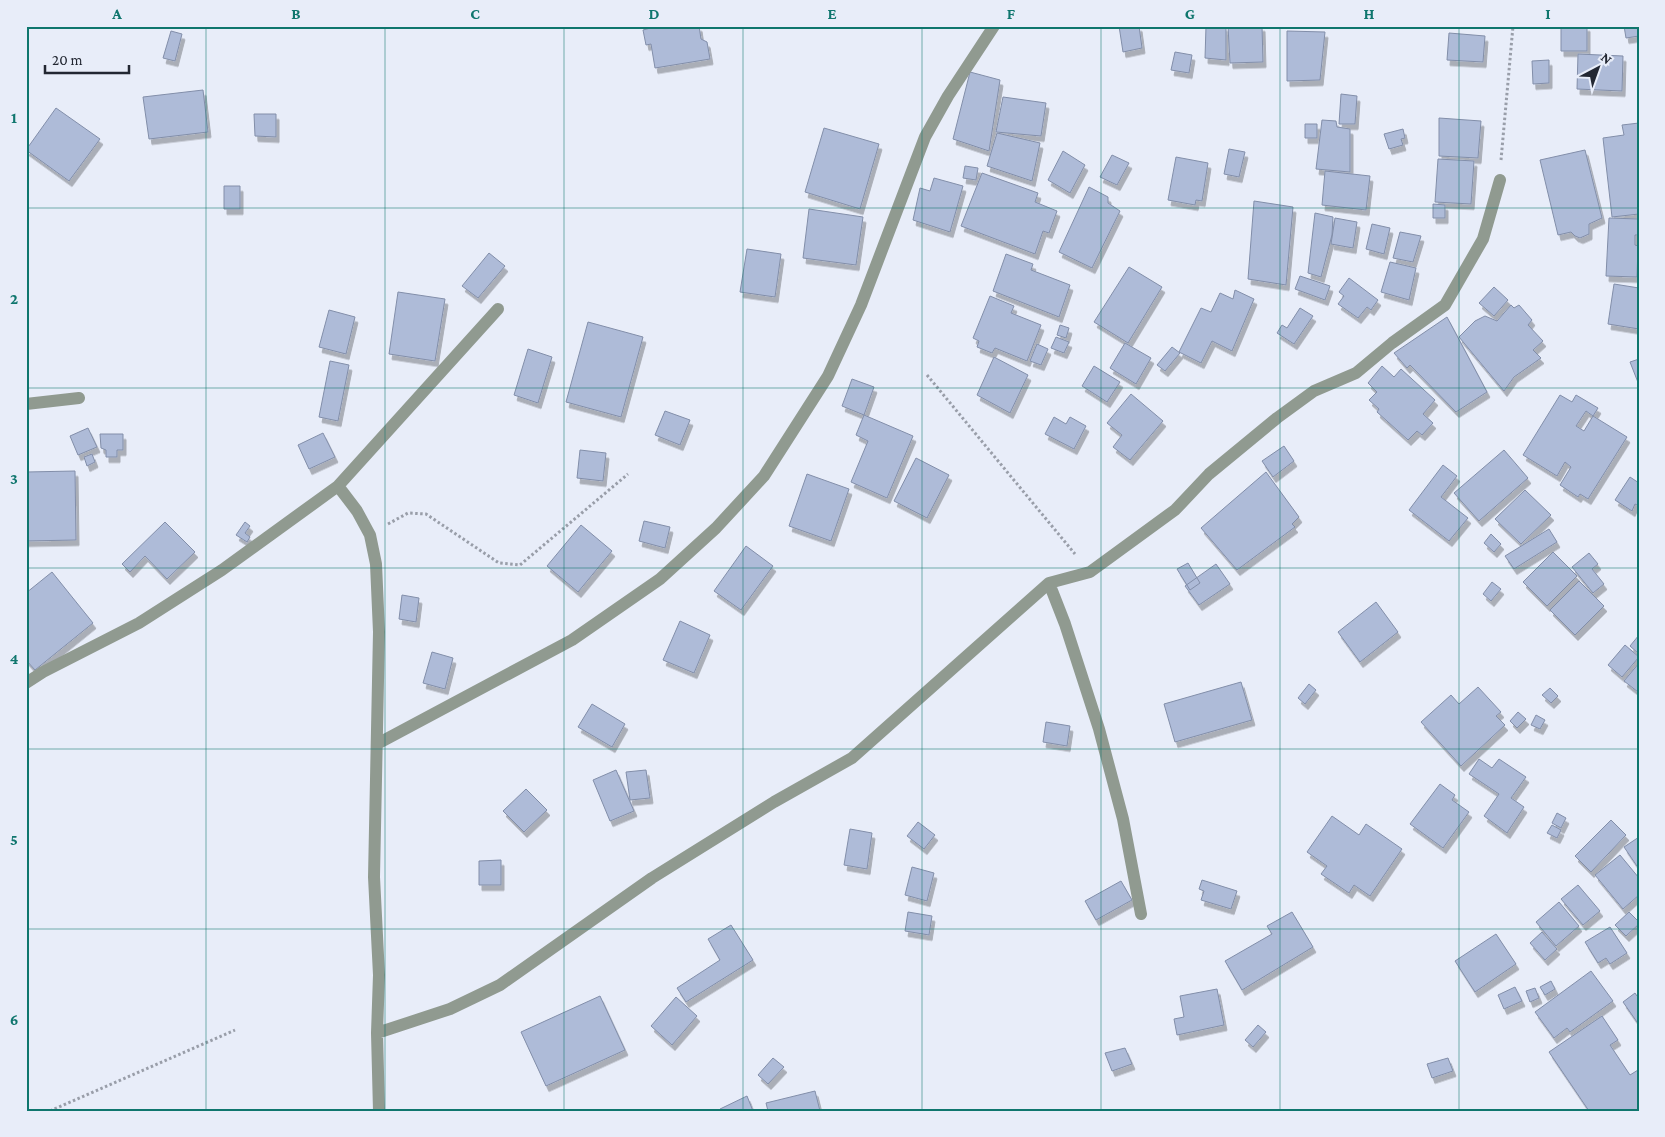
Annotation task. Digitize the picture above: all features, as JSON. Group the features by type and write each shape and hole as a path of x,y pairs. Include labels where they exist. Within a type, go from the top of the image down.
{"street":[{"path":"377,744 481,690 580,634 660,579 716,528 764,476 828,376 861,305 925,138 948,96 994,26"},
{"path":"377,1033 450,1008 500,985 652,878 774,802 852,758 1049,583 1090,572 1175,510 1209,474 1299,402 1314,391 1356,373 1445,305 1483,239 1500,180"},
{"path":"26,683 164,607 222,570 338,486 498,309"},
{"path":"26,404 80,398"},
{"path":"338,486 357,511 370,535 376,564 378,613 374,877 379,975 377,1033 379,1111"},
{"path":"1049,583 1066,624 1099,729 1123,819 1141,914"}],"path":[{"path":"1500,180 1514,26"},
{"path":"927,375 1090,572"},
{"path":"370,535 408,512 426,514 499,563 520,565 628,474"},
{"path":"50,1111 235,1030"}],"building":[{"path":"658,26 699,26 701,39 707,42 710,59 655,68 651,44 646,45 643,30"},
{"path":"1119,26 1139,26 1142,48 1123,52"},
{"path":"1206,26 1226,26 1226,60 1205,58"},
{"path":"1228,26 1262,26 1263,62 1230,63"},
{"path":"1561,26 1587,26 1587,51 1561,51"},
{"path":"1624,26 1639,26 1639,36 1626,38"},
{"path":"171,31 182,34 175,61 163,58"},
{"path":"1287,31 1325,32 1320,80 1287,81"},
{"path":"1449,33 1485,36 1483,62 1447,60"},
{"path":"1175,52 1192,55 1189,73 1171,70"},
{"path":"1578,54 1623,56 1622,91 1577,89"},
{"path":"1549,60 1549,83 1533,84 1532,61"},
{"path":"970,72 1000,80 989,151 953,139"},
{"path":"203,90 208,132 149,139 143,97"},
{"path":"1341,94 1357,96 1355,124 1339,124"},
{"path":"1003,97 1046,103 1041,136 996,132"},
{"path":"56,108 100,139 69,181 26,150"},
{"path":"254,114 276,114 276,137 255,136"},
{"path":"1439,118 1481,121 1478,158 1439,156"},
{"path":"1322,120 1336,121 1337,127 1350,129 1350,172 1316,169"},
{"path":"1639,123 1639,214 1612,217 1603,138 1624,135 1622,125"},
{"path":"1305,124 1317,124 1317,138 1305,138"},
{"path":"824,128 879,144 860,209 805,192"},
{"path":"1403,129 1405,138 1401,139 1403,145 1389,149 1384,134"},
{"path":"997,133 1040,143 1032,181 987,166"},
{"path":"1229,149 1245,152 1239,177 1224,174"},
{"path":"1585,150 1602,218 1589,224 1589,234 1580,238 1571,232 1558,235 1540,160"},
{"path":"1063,151 1085,165 1070,193 1048,180"},
{"path":"1112,155 1129,163 1117,185 1100,177"},
{"path":"1176,157 1208,163 1202,201 1196,200 1195,205 1168,200"},
{"path":"1438,159 1474,161 1471,204 1435,202"},
{"path":"965,166 978,168 976,180 963,178"},
{"path":"1325,171 1370,176 1366,210 1322,205"},
{"path":"982,173 1038,193 1035,202 1057,211 1049,233 1043,231 1035,254 961,226"},
{"path":"934,178 963,186 950,232 913,220 920,188 930,191"},
{"path":"224,186 240,186 240,209 224,209"},
{"path":"1089,187 1108,197 1108,203 1120,211 1092,268 1059,252"},
{"path":"1254,201 1293,207 1286,285 1248,279"},
{"path":"1433,204 1445,205 1445,218 1433,218"},
{"path":"809,209 863,217 856,265 803,258"},
{"path":"1315,213 1333,217 1332,235 1321,277 1308,273"},
{"path":"1335,218 1357,222 1353,248 1331,244"},
{"path":"1609,218 1639,219 1639,235 1635,235 1635,245 1638,246 1637,277 1606,276"},
{"path":"1372,224 1390,228 1384,254 1366,249"},
{"path":"1400,232 1421,236 1413,262 1393,258"},
{"path":"747,249 781,254 775,297 740,292"},
{"path":"489,253 505,266 478,298 462,286"},
{"path":"1006,254 1033,264 1031,270 1070,285 1059,317 993,291"},
{"path":"1390,262 1416,268 1409,300 1381,292"},
{"path":"1129,267 1162,287 1128,343 1094,322"},
{"path":"1300,276 1330,286 1325,300 1295,289"},
{"path":"1349,278 1378,300 1371,310 1367,307 1358,318 1338,304 1344,296 1339,292"},
{"path":"1614,284 1639,288 1639,329 1608,324"},
{"path":"1494,287 1508,300 1494,316 1479,303"},
{"path":"1235,290 1254,299 1232,351 1212,341 1201,363 1179,352 1201,308 1211,312 1220,293 1233,299"},
{"path":"398,292 445,299 435,361 389,354"},
{"path":"990,296 1014,306 1011,313 1041,325 1027,361 995,348 992,353 977,347 979,341 973,338"},
{"path":"1511,305 1514,308 1519,305 1532,320 1528,325 1543,341 1533,350 1541,358 1514,377 1504,391 1459,337 1475,321 1485,316 1497,321"},
{"path":"1300,308 1313,316 1294,344 1277,333 1282,325 1287,328"},
{"path":"329,310 355,317 346,354 319,347"},
{"path":"1447,317 1487,392 1456,412 1410,365 1407,368 1394,353"},
{"path":"588,322 643,337 621,417 566,402"},
{"path":"1060,325 1069,328 1066,338 1057,335"},
{"path":"1056,337 1069,342 1064,353 1051,348"},
{"path":"1125,343 1151,358 1136,384 1110,368"},
{"path":"1037,344 1048,349 1041,365 1030,361"},
{"path":"1172,347 1180,353 1165,371 1157,365"},
{"path":"528,349 552,357 538,403 514,395"},
{"path":"994,357 1028,375 1010,413 977,395"},
{"path":"1639,359 1639,385 1630,362"},
{"path":"330,361 349,365 338,421 319,417"},
{"path":"1094,366 1120,382 1107,402 1082,386"},
{"path":"1382,366 1394,377 1401,369 1435,400 1423,414 1433,423 1422,435 1417,431 1408,440 1377,412 1379,409 1369,400 1377,392 1368,383"},
{"path":"852,379 874,387 864,415 842,406"},
{"path":"1131,394 1163,421 1130,460 1113,447 1122,435 1107,423"},
{"path":"1560,395 1572,402 1576,395 1598,408 1593,416 1627,437 1588,499 1580,494 1578,497 1560,485 1571,467 1565,462 1557,476 1523,455","holes":["1586,411 1593,416 1584,431 1576,426"]},
{"path":"665,411 690,420 680,445 655,435"},
{"path":"864,415 913,436 887,498 851,482 868,441 856,435"},
{"path":"1054,417 1066,424 1070,417 1086,426 1074,449 1045,434"},
{"path":"88,428 97,447 78,455 70,436"},
{"path":"323,433 335,457 309,469 298,445"},
{"path":"100,434 123,434 123,450 117,450 117,457 106,457 106,450 101,448"},
{"path":"1284,446 1294,461 1273,477 1262,461"},
{"path":"580,450 606,453 603,481 577,478"},
{"path":"1504,450 1528,478 1479,521 1454,493"},
{"path":"92,454 95,462 87,466 84,457"},
{"path":"916,458 949,475 927,518 894,501"},
{"path":"1443,465 1457,476 1441,497 1468,518 1449,541 1409,510"},
{"path":"75,471 76,540 26,541 26,472"},
{"path":"1266,472 1299,517 1292,524 1295,527 1237,570 1201,528"},
{"path":"807,474 849,489 831,541 789,526"},
{"path":"1630,477 1639,483 1639,506 1635,504 1632,511 1615,500"},
{"path":"1525,490 1551,515 1521,544 1495,519"},
{"path":"644,521 670,527 665,548 639,541"},
{"path":"165,522 195,552 167,579 145,556 130,572 122,564"},
{"path":"245,522 250,526 245,533 250,537 247,542 236,535"},
{"path":"581,525 612,551 578,592 547,566"},
{"path":"1549,529 1557,542 1514,569 1505,556"},
{"path":"1491,534 1501,544 1494,552 1484,543"},
{"path":"746,546 773,566 741,610 714,591"},
{"path":"1553,552 1577,576 1547,606 1523,582"},
{"path":"1589,553 1598,564 1592,569 1604,584 1593,593 1572,567"},
{"path":"1188,563 1200,583 1190,590 1177,569"},
{"path":"1216,564 1230,584 1199,605 1185,586"},
{"path":"52,572 93,623 35,670 26,660 26,593"},
{"path":"1579,581 1604,606 1575,635 1550,610"},
{"path":"1492,582 1501,589 1491,601 1483,594"},
{"path":"402,595 419,598 416,622 399,619"},
{"path":"1376,602 1398,632 1360,662 1338,632"},
{"path":"680,621 710,635 694,673 663,660"},
{"path":"1639,635 1639,654 1630,646"},
{"path":"1625,645 1639,657 1622,677 1608,665"},
{"path":"432,652 453,658 445,689 423,683"},
{"path":"1639,663 1639,690 1638,692 1624,681"},
{"path":"1241,682 1252,720 1175,742 1164,704"},
{"path":"1309,684 1316,690 1305,704 1298,698"},
{"path":"1478,687 1501,712 1496,716 1505,725 1461,766 1421,722 1451,695 1459,704"},
{"path":"1550,688 1558,696 1551,703 1542,695"},
{"path":"592,704 625,724 612,747 578,727"},
{"path":"1518,712 1526,719 1517,728 1510,721"},
{"path":"1536,715 1545,720 1540,729 1531,725"},
{"path":"1046,722 1070,726 1067,746 1043,742"},
{"path":"1479,759 1492,768 1499,759 1526,777 1511,798 1524,807 1507,833 1484,816 1499,794 1469,774"},
{"path":"616,770 634,811 610,821 593,780"},
{"path":"646,770 650,798 630,800 626,772"},
{"path":"1440,784 1455,795 1452,800 1469,812 1443,848 1410,824"},
{"path":"526,789 547,810 524,832 503,811"},
{"path":"1557,813 1566,818 1561,828 1552,823"},
{"path":"1332,816 1359,835 1366,824 1402,849 1370,896 1354,885 1349,893 1321,874 1327,866 1307,852"},
{"path":"1611,820 1626,835 1591,872 1575,856"},
{"path":"918,822 935,835 924,849 907,836"},
{"path":"1552,825 1561,830 1557,838 1547,833"},
{"path":"850,829 872,833 867,869 844,865"},
{"path":"1639,837 1639,869 1624,847"},
{"path":"1620,855 1639,878 1639,895 1623,909 1595,875"},
{"path":"501,860 501,885 479,885 479,861"},
{"path":"912,867 934,873 927,901 905,895"},
{"path":"1202,880 1237,891 1231,909 1201,900 1204,891 1199,889"},
{"path":"1121,881 1132,900 1096,920 1085,901"},
{"path":"1578,885 1600,911 1583,925 1561,899"},
{"path":"1559,902 1579,926 1556,946 1536,922"},
{"path":"908,912 932,916 929,935 905,931"},
{"path":"1292,912 1313,947 1242,990 1225,961 1272,934 1267,926"},
{"path":"1629,912 1639,924 1626,936 1615,925"},
{"path":"731,925 753,960 686,1002 677,988 720,960 708,939"},
{"path":"1610,927 1627,953 1610,964 1606,958 1598,963 1585,942"},
{"path":"1542,932 1557,949 1545,960 1530,943"},
{"path":"1496,934 1516,964 1475,992 1455,961"},
{"path":"1591,971 1613,1001 1570,1032 1567,1028 1554,1038 1535,1012"},
{"path":"1551,981 1555,989 1545,995 1540,987"},
{"path":"1515,987 1522,1001 1504,1009 1498,995"},
{"path":"1535,988 1539,998 1530,1002 1526,991"},
{"path":"1217,989 1224,1025 1177,1035 1174,1019 1184,1017 1180,996"},
{"path":"1635,993 1637,996 1639,995 1639,1020 1637,1022 1623,1002"},
{"path":"600,996 625,1050 546,1086 521,1032"},
{"path":"676,997 697,1016 672,1045 651,1026"},
{"path":"1602,1016 1618,1040 1610,1045 1630,1075 1638,1070 1639,1072 1638,1111 1589,1111 1549,1052"},
{"path":"1258,1025 1266,1032 1253,1047 1245,1040"},
{"path":"1125,1048 1132,1064 1112,1071 1105,1053"},
{"path":"773,1058 784,1067 768,1084 758,1075"},
{"path":"1448,1058 1453,1071 1432,1078 1427,1064"},
{"path":"815,1091 820,1111 768,1111 766,1103"},
{"path":"747,1096 753,1111 721,1111 720,1109"}]}
